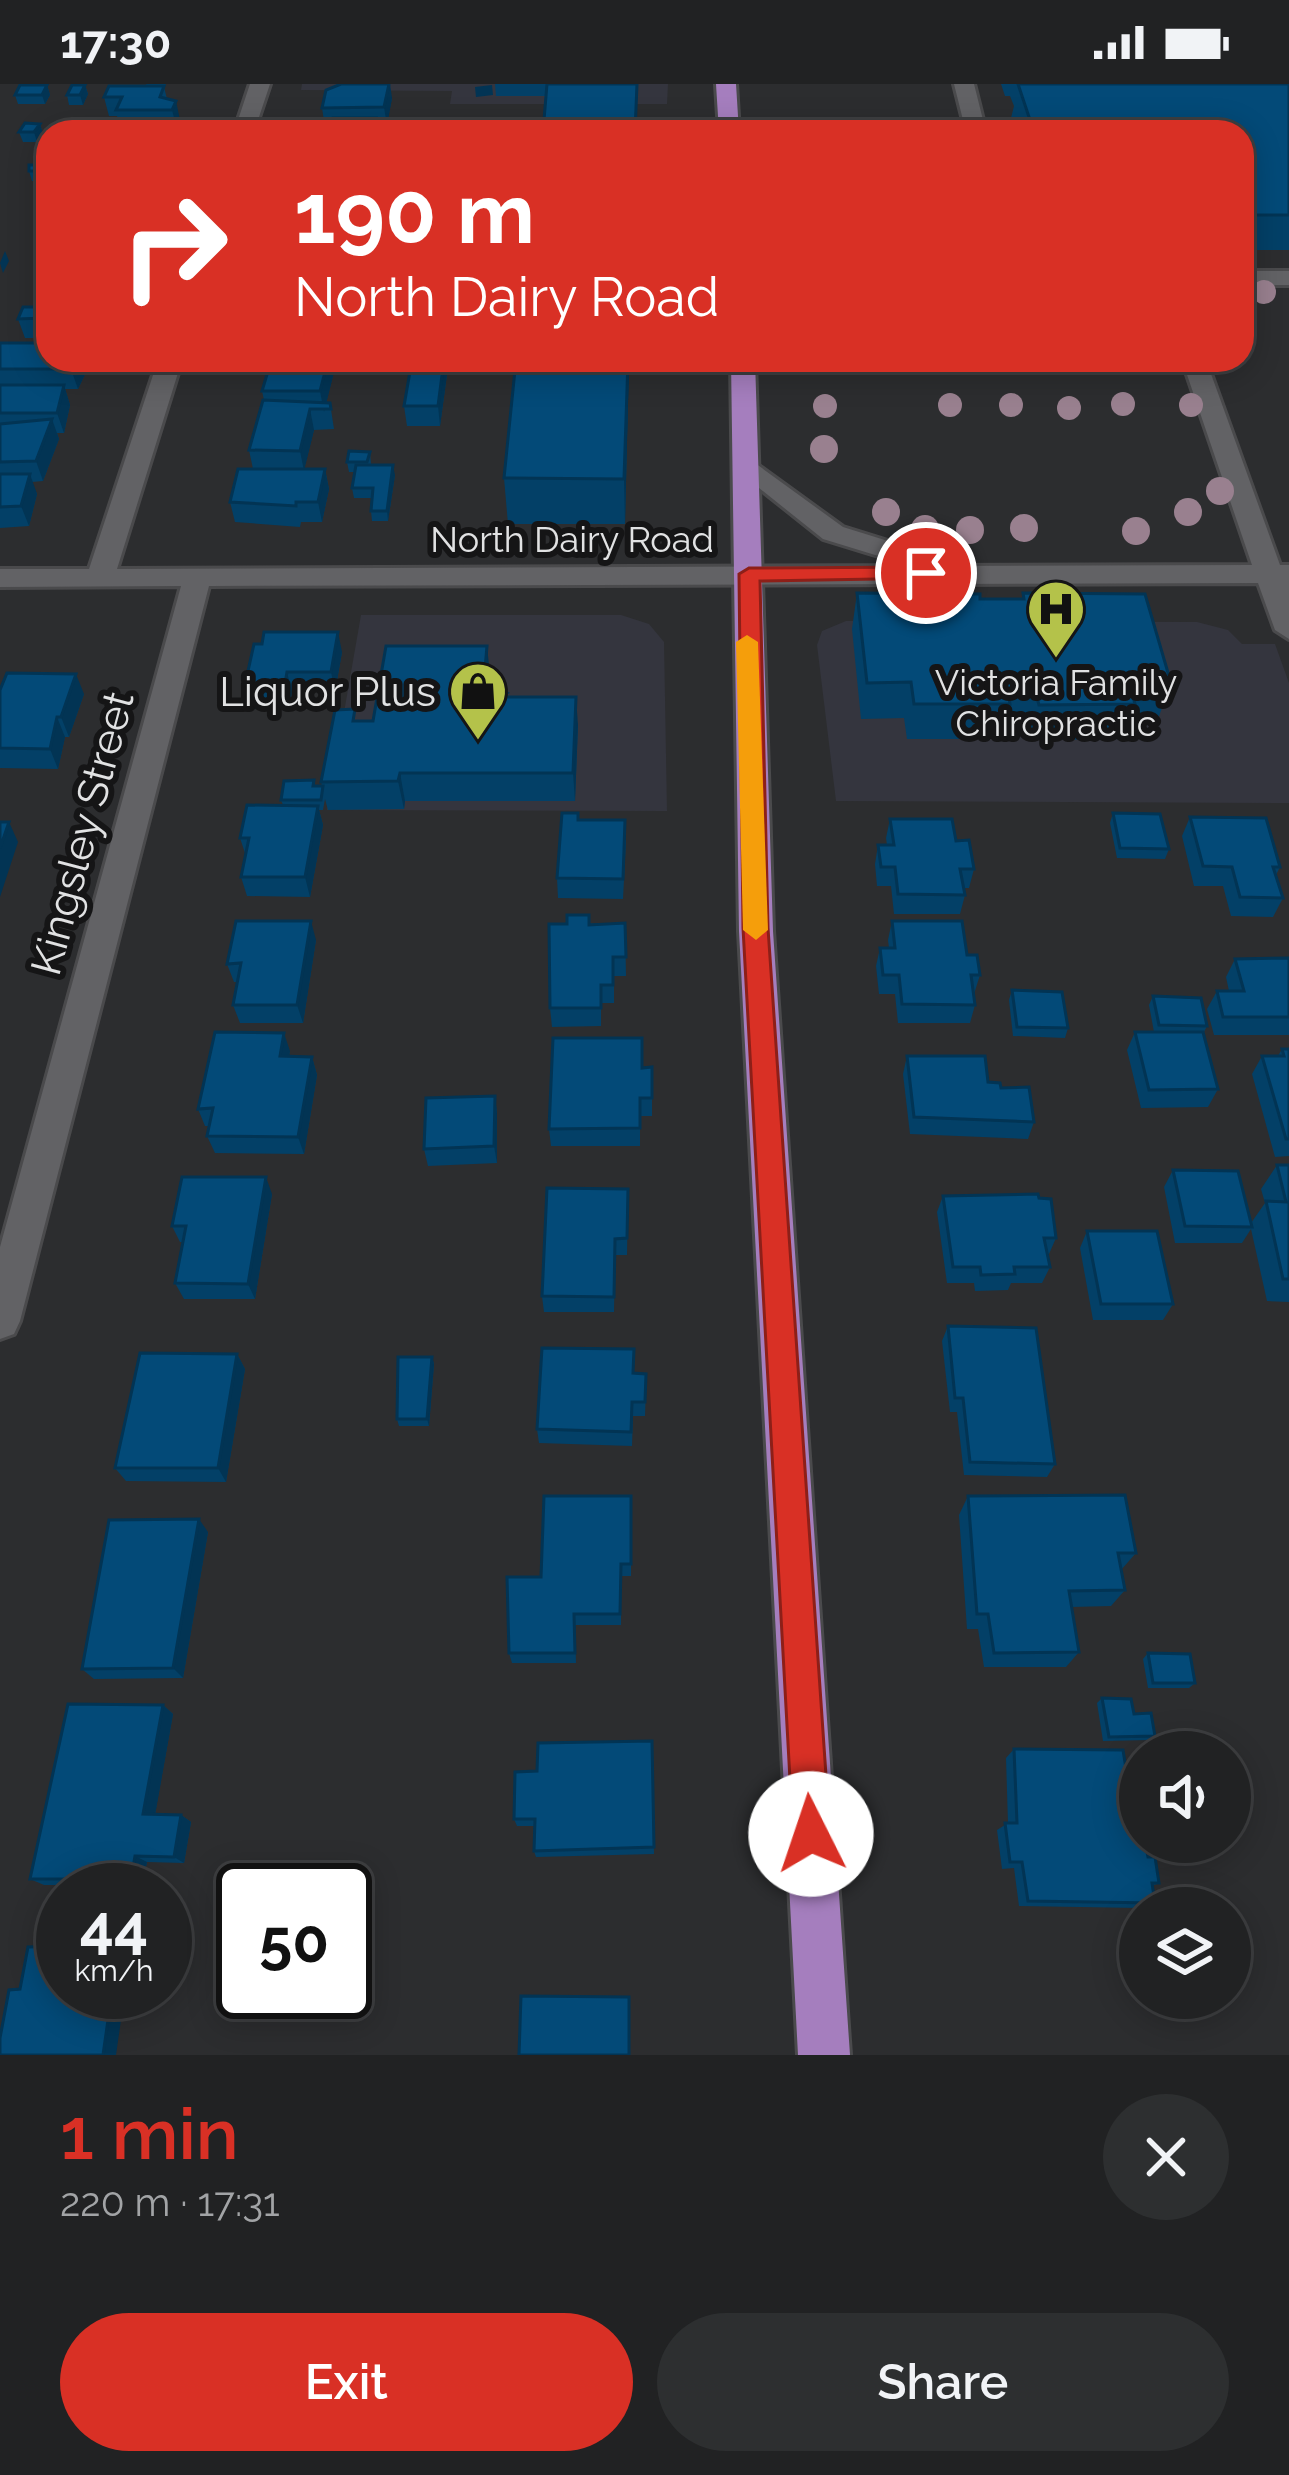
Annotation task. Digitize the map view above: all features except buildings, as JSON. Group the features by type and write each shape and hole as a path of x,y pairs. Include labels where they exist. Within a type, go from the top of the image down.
{"main road":[{"path":"726,84 728,120"},
{"path":"744,372 755,928 824,2055"}],"street":[{"path":"248,120 260,84"},
{"path":"964,84 973,120"},
{"path":"1254,278 1289,278"},
{"path":"100,578 166,372"},
{"path":"1199,372 1278,574 1289,630"},
{"path":"748,466 833,533 967,573"},
{"name":"North Dairy Road","path":"0,578 1278,574"},
{"name":"Kingsley Street","path":"0,1321 197,577"}],"shaded area":[{"path":"302,84 668,84 667,104 450,104 452,91 301,90"},
{"path":"361,615 621,615 649,624 664,642 667,811 327,810"},
{"path":"846,621 1197,622 1228,630 1242,644 1275,644 1289,683 1289,803 836,801 817,645 822,631"}],"slow traffic":[{"path":"747,642 756,930"}],"place":[{"name":"Victoria Family Chiropractic","path":"1056,660"},
{"name":"Liquor Plus","path":"478,742"}],"route":[{"path":"811,1834 755,928 749,574 926,573"}]}
